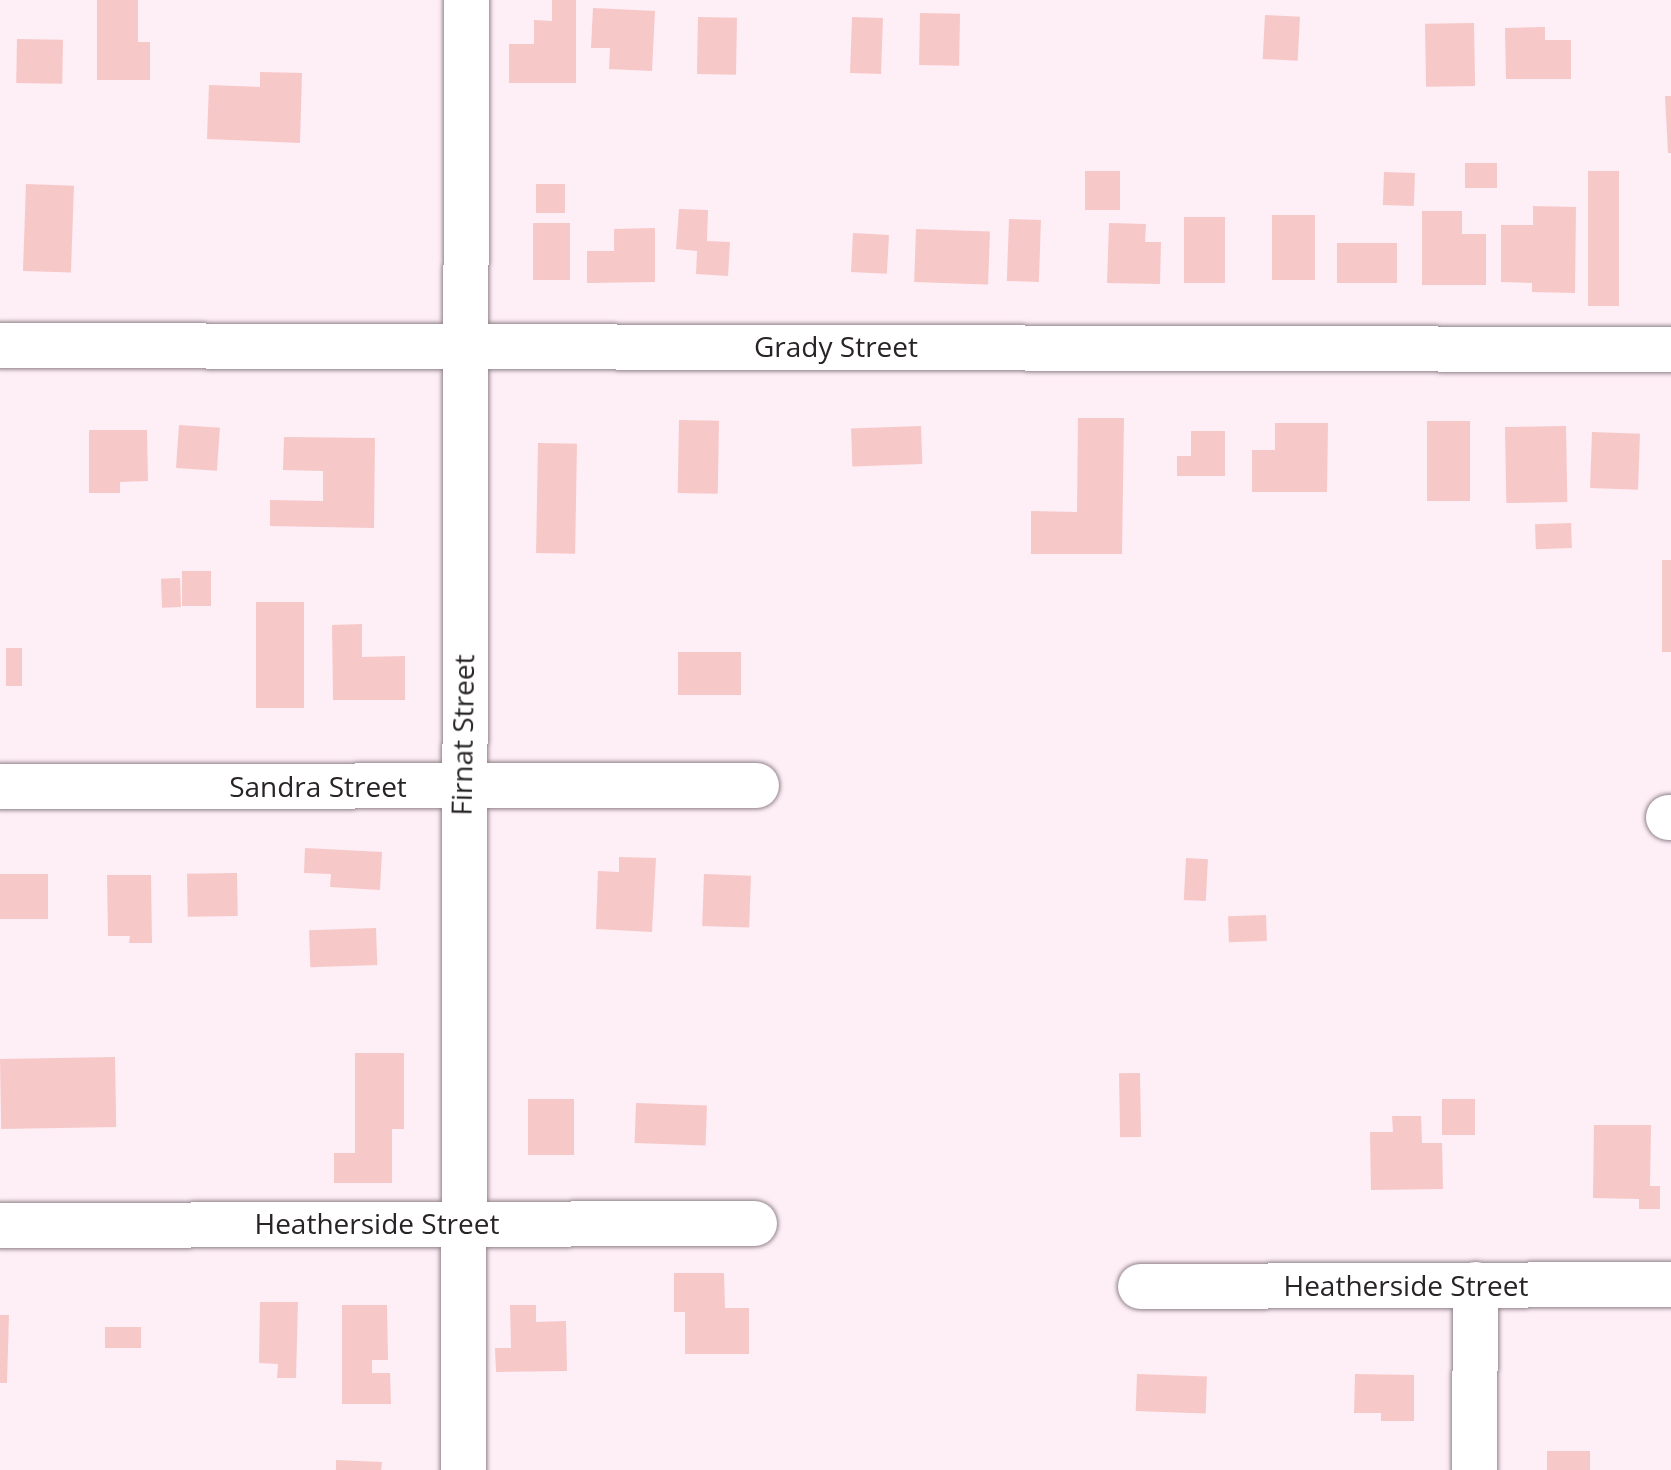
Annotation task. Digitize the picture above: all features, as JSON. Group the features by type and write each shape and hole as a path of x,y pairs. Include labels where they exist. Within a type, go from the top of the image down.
{"street":[{"name":"Firnat Street","path":"463,1470 461,786 468,344 466,0"},
{"name":"Grady Street","path":"0,345 1671,349"},
{"name":"Sandra Street","path":"0,786 756,786"},
{"name":"Heatherside Street","path":"0,1225 754,1223"},
{"path":"1474,1470 1475,1284"},
{"name":"Heatherside Street","path":"1140,1286 1671,1284"}],"building":[{"path":"97,0 138,0 138,42 150,42 150,80 97,80"},
{"path":"552,0 576,0 576,83 509,83 509,44 534,44 534,20 552,21"},
{"path":"593,8 655,11 652,71 609,69 610,48 591,48"},
{"path":"920,13 960,14 959,66 919,65"},
{"path":"1265,15 1300,17 1298,61 1263,59"},
{"path":"698,17 737,18 736,75 697,74"},
{"path":"852,17 883,18 881,74 850,73"},
{"path":"1474,23 1475,86 1426,87 1425,24"},
{"path":"1545,27 1545,40 1571,40 1571,79 1506,79 1505,28"},
{"path":"17,39 63,40 62,84 16,83"},
{"path":"260,72 302,73 300,143 207,139 209,85 260,87"},
{"path":"1665,96 1671,96 1671,153 1668,153"},
{"path":"1465,163 1497,163 1497,188 1465,188"},
{"path":"1085,171 1120,171 1120,210 1085,210"},
{"path":"1588,171 1619,171 1619,306 1588,306"},
{"path":"1384,172 1415,173 1414,206 1383,205"},
{"path":"26,184 74,186 71,273 23,271"},
{"path":"536,184 565,184 565,213 536,213"},
{"path":"1533,206 1576,207 1575,293 1532,292 1532,283 1501,282 1501,225 1533,225"},
{"path":"679,209 708,210 707,241 730,242 728,276 696,274 697,251 676,249"},
{"path":"1422,211 1462,211 1462,234 1486,234 1486,285 1422,285"},
{"path":"1272,215 1315,215 1315,280 1272,280"},
{"path":"1184,217 1225,217 1225,283 1184,283"},
{"path":"1009,219 1041,220 1039,282 1007,281"},
{"path":"533,223 570,223 570,280 533,280"},
{"path":"1109,223 1146,224 1145,242 1161,242 1160,284 1107,283"},
{"path":"655,228 655,282 587,283 587,251 614,251 614,229"},
{"path":"916,229 990,232 988,285 914,282"},
{"path":"853,233 889,235 887,274 851,272"},
{"path":"1337,243 1397,243 1397,283 1337,283"},
{"path":"1078,418 1124,418 1122,554 1031,554 1031,511 1077,512"},
{"path":"679,420 719,421 718,494 678,493"},
{"path":"1427,421 1470,421 1470,501 1427,501"},
{"path":"1275,423 1328,423 1327,492 1252,492 1252,450 1275,450"},
{"path":"179,425 220,428 217,471 176,468"},
{"path":"921,426 922,464 852,466 851,428"},
{"path":"1566,426 1567,502 1506,503 1505,427"},
{"path":"89,430 147,430 148,481 120,482 120,493 89,493"},
{"path":"1191,431 1225,431 1225,476 1177,476 1177,456 1191,456"},
{"path":"1592,432 1640,434 1638,490 1590,488"},
{"path":"284,437 375,438 374,528 270,526 270,500 323,501 323,471 283,470"},
{"path":"538,443 577,444 575,554 536,553"},
{"path":"1571,523 1572,548 1536,549 1535,524"},
{"path":"1662,560 1671,560 1671,652 1662,652"},
{"path":"182,571 211,571 211,606 182,606"},
{"path":"180,578 181,607 162,608 161,579"},
{"path":"256,602 304,602 304,708 256,708"},
{"path":"362,624 362,657 405,656 405,700 333,700 332,625"},
{"path":"6,648 22,648 22,686 6,686"},
{"path":"678,652 741,652 741,695 678,695"},
{"path":"305,848 382,852 380,890 330,887 331,874 304,873"},
{"path":"619,857 656,858 652,932 596,929 598,871 619,872"},
{"path":"1186,858 1208,859 1206,901 1184,900"},
{"path":"237,873 238,916 188,917 187,874"},
{"path":"0,874 48,874 48,919 0,919"},
{"path":"704,874 751,876 749,928 702,926"},
{"path":"107,875 151,875 152,943 129,943 130,936 108,936"},
{"path":"1266,915 1267,941 1229,942 1228,916"},
{"path":"376,928 377,965 310,967 309,930"},
{"path":"355,1053 404,1053 404,1129 392,1129 392,1183 334,1183 334,1153 355,1153"},
{"path":"115,1057 116,1127 1,1129 0,1059"},
{"path":"1119,1073 1140,1073 1141,1137 1120,1137"},
{"path":"528,1099 574,1099 574,1155 528,1155"},
{"path":"1442,1099 1475,1099 1475,1135 1442,1135"},
{"path":"636,1103 707,1105 706,1145 635,1143"},
{"path":"1392,1116 1421,1116 1422,1143 1442,1143 1443,1189 1371,1190 1370,1132 1393,1132"},
{"path":"1594,1125 1651,1125 1650,1186 1660,1186 1660,1209 1639,1209 1639,1199 1593,1198"},
{"path":"674,1273 724,1273 725,1308 749,1308 749,1354 685,1354 685,1312 674,1312"},
{"path":"260,1302 298,1302 296,1378 277,1378 278,1364 259,1363"},
{"path":"342,1305 387,1305 388,1360 372,1360 372,1373 390,1373 391,1404 342,1404"},
{"path":"510,1305 536,1305 536,1322 566,1321 567,1371 496,1372 495,1348 511,1348"},
{"path":"0,1315 9,1315 7,1383 0,1383"},
{"path":"105,1327 141,1327 141,1348 105,1348"},
{"path":"1137,1374 1207,1376 1206,1413 1136,1411"},
{"path":"1355,1374 1414,1375 1414,1421 1381,1421 1381,1413 1354,1413"},
{"path":"1547,1451 1590,1451 1590,1470 1547,1470"},
{"path":"336,1460 382,1462 381,1470 336,1470"}]}
